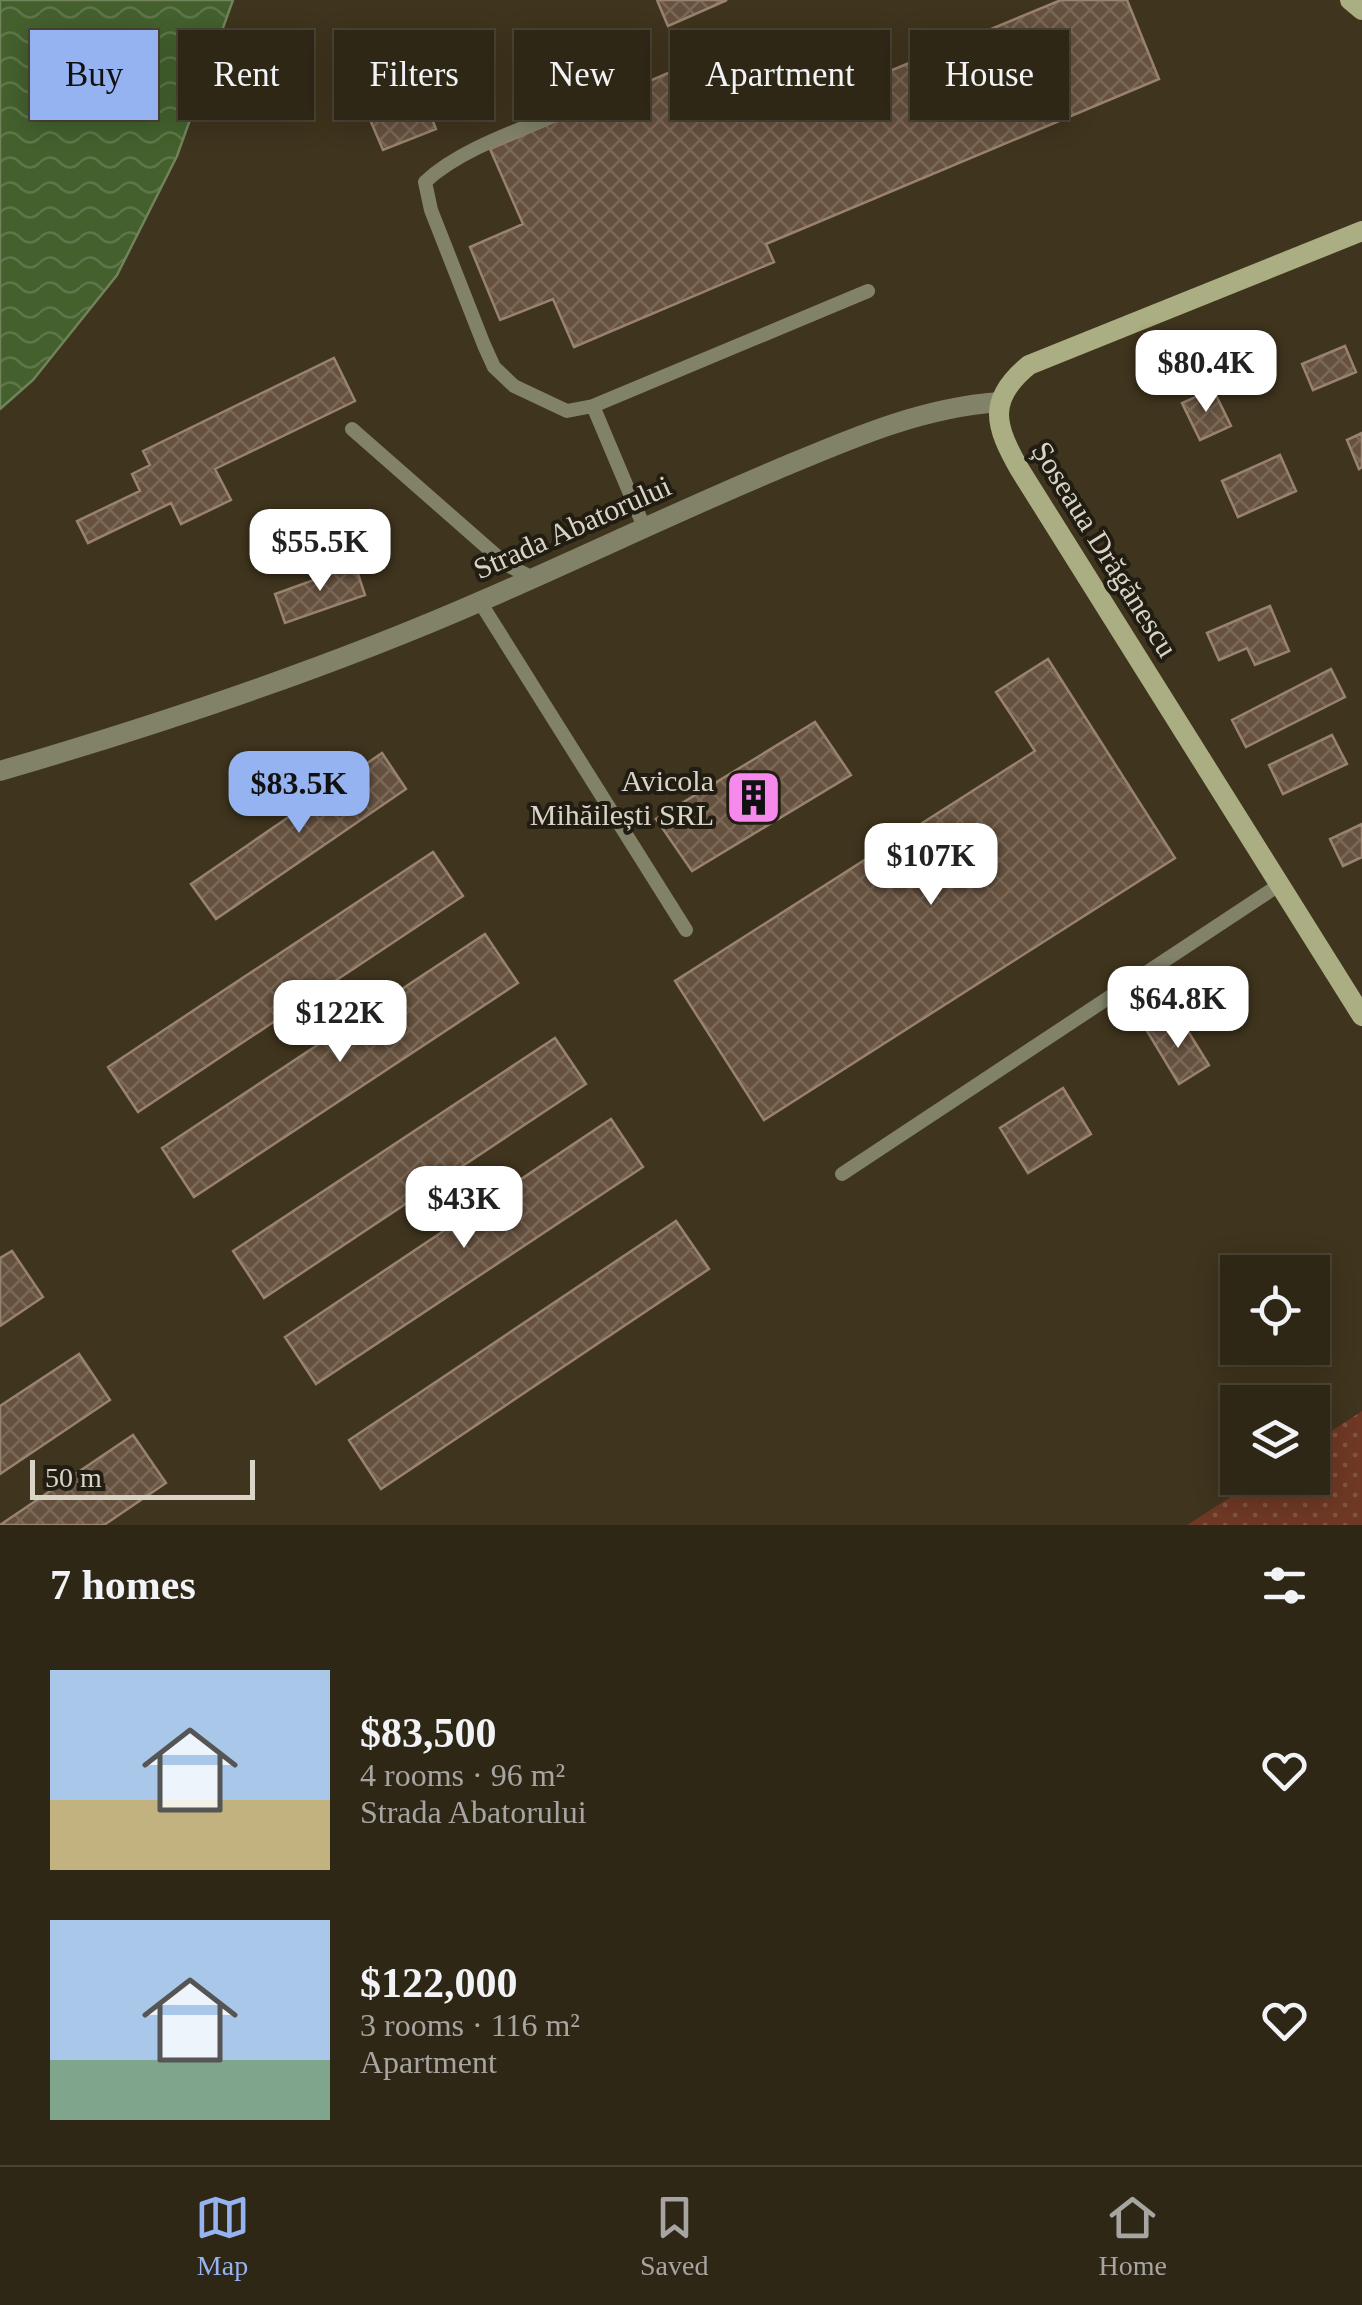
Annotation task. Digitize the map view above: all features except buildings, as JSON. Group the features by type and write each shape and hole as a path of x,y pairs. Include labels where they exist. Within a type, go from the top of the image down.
{"main road":[{"path":"1350,0 1362,10"},
{"path":"1000,402 1010,381 1029,365 1362,231"},
{"name":"Șoseaua Drăgănescu","path":"1000,402 998,421 1006,444 1362,1016"}],"street":[{"name":"Strada Abatorului","path":"0,771 320,668 877,427 956,406 1000,402"}],"lane":[{"path":"545,120 463,157 425,182 430,210 494,367 514,386 547,404 567,410 594,406 868,291"},
{"path":"594,406 644,527"},
{"path":"352,430 507,565 533,578"},
{"path":"480,602 686,930"},
{"path":"842,1174 1280,885"}],"shaded area":[{"path":"1362,1411 1362,1525 1187,1525 1234,1495 1330,1495 1330,1432"}],"water":[{"path":"0,0 233,0 222,30 178,30 178,120 190,120 177,156 117,275 33,380 0,409"}],"place":[{"name":"Avicola Mihăilești SRL","path":"753,797"}]}
